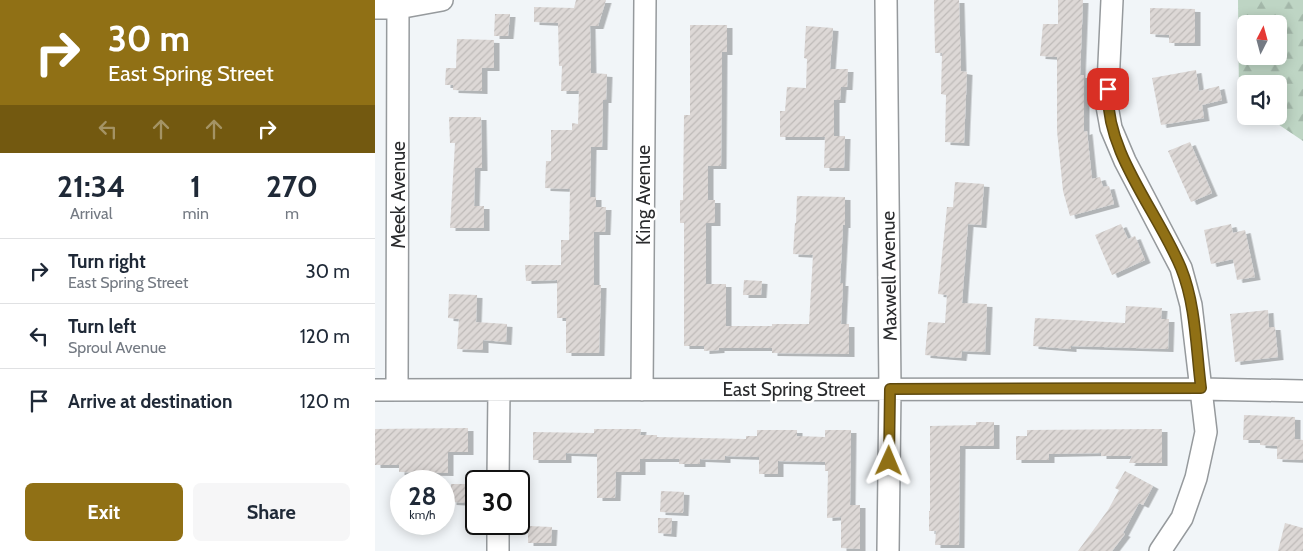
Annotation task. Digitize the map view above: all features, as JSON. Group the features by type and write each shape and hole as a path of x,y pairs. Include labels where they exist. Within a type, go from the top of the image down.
{"street":[{"path":"375,8 442,0"},
{"name":"King Avenue","path":"642,390 645,0"},
{"name":"Maxwell Avenue","path":"886,0 890,389 888,551"},
{"path":"1112,0 1107,106 1111,128 1125,161 1181,268 1191,305 1205,432 1196,478 1182,518 1160,551"},
{"name":"Meek Avenue","path":"397,390 398,4"},
{"name":"East Spring Street","path":"375,390 1201,388 1303,390"},
{"path":"498,470 499,390"},
{"path":"498,535 498,551"}],"green space":[{"path":"1238,0 1303,0 1303,141 1279,125 1287,125 1287,75 1239,75 1239,65 1287,65 1287,15 1238,15"}],"building":[{"path":"576,0 606,0 598,26 590,26 591,73 607,74 606,100 603,100 602,147 591,147 590,197 596,197 596,207 606,207 605,232 594,232 594,285 601,285 599,353 566,353 566,318 557,318 557,280 526,281 525,265 561,265 561,240 569,240 570,189 545,188 546,161 551,161 551,130 572,130 572,123 578,124 579,91 561,91 562,66 559,66 558,23 534,22 534,7 574,8"},
{"path":"934,0 959,0 961,71 967,72 964,143 945,142 946,95 941,94 942,53 935,53"},
{"path":"1058,0 1083,0 1080,75 1084,75 1084,132 1087,131 1092,179 1100,177 1103,187 1109,186 1114,204 1070,216 1063,191 1057,131 1057,57 1040,56 1043,24 1058,24"},
{"path":"1150,8 1195,9 1195,43 1169,43 1169,35 1150,34"},
{"path":"495,14 510,14 508,36 494,36"},
{"path":"690,25 727,25 727,52 722,52 721,166 708,166 708,200 715,200 715,223 706,223 706,284 726,284 726,326 809,324 813,255 793,254 797,196 845,197 845,225 843,225 840,283 843,283 841,324 849,324 849,354 772,353 772,348 719,348 719,350 704,351 704,346 684,346 684,223 680,223 680,200 683,200 684,115 690,115"},
{"path":"806,26 833,28 830,69 848,69 847,87 841,87 840,100 834,100 834,136 845,136 844,168 824,168 825,137 780,137 780,111 785,111 787,87 806,88 807,59 804,58"},
{"path":"457,39 494,40 494,68 482,68 482,91 453,90 453,85 445,85 446,68 456,68"},
{"path":"1196,70 1199,91 1219,86 1222,100 1202,105 1204,118 1161,125 1152,78"},
{"path":"449,117 481,117 482,168 475,168 474,206 484,206 484,228 450,228 455,143 450,143"},
{"path":"1190,142 1212,193 1191,202 1168,151"},
{"path":"955,182 984,184 981,225 968,224 962,303 987,304 985,352 962,351 961,358 925,355 928,322 945,323 947,295 938,294 947,207 953,207"},
{"path":"1121,224 1128,239 1135,236 1145,260 1112,275 1095,235"},
{"path":"1231,224 1233,233 1245,230 1255,277 1237,280 1233,259 1211,264 1204,230"},
{"path":"744,280 762,281 761,295 743,295"},
{"path":"449,294 477,295 476,322 507,324 506,342 483,340 483,350 457,349 459,319 448,318"},
{"path":"1126,306 1162,308 1161,319 1169,319 1168,349 1071,346 1071,349 1033,346 1035,318 1125,323"},
{"path":"1268,310 1269,327 1275,327 1278,357 1235,362 1230,314"},
{"path":"1244,415 1295,417 1295,439 1303,440 1303,460 1277,459 1277,446 1260,445 1260,440 1243,440"},
{"path":"976,422 994,422 994,446 960,446 959,545 935,545 936,531 929,531 930,426 976,425"},
{"path":"468,428 468,452 448,452 448,470 399,470 399,465 375,465 375,429"},
{"path":"594,429 641,429 640,435 657,435 657,437 746,439 746,436 757,436 757,430 797,430 797,436 825,437 825,430 851,430 850,505 860,505 860,549 841,548 841,517 827,518 828,471 825,471 825,462 778,461 778,474 759,474 759,457 725,456 725,460 700,459 700,464 679,464 679,459 640,459 640,472 616,472 615,498 597,498 597,454 566,453 566,460 533,460 533,432 594,433"},
{"path":"1162,429 1162,463 1129,463 1132,456 1101,456 1101,453 1049,454 1049,460 1016,460 1016,436 1027,436 1027,430"},
{"path":"1125,471 1153,486 1143,505 1139,503 1123,533 1125,534 1112,551 1078,551 1108,510 1119,490 1115,488"},
{"path":"455,484 465,484 465,503 455,502"},
{"path":"661,491 684,492 683,513 660,512"},
{"path":"658,518 672,518 671,534 658,533"},
{"path":"1285,523 1303,528 1303,551 1278,551"},
{"path":"530,526 552,527 551,543 528,543"}],"route":[{"path":"889,461 890,389 1201,388 1191,305 1181,268 1125,161 1111,128 1107,106 1108,89"}]}
